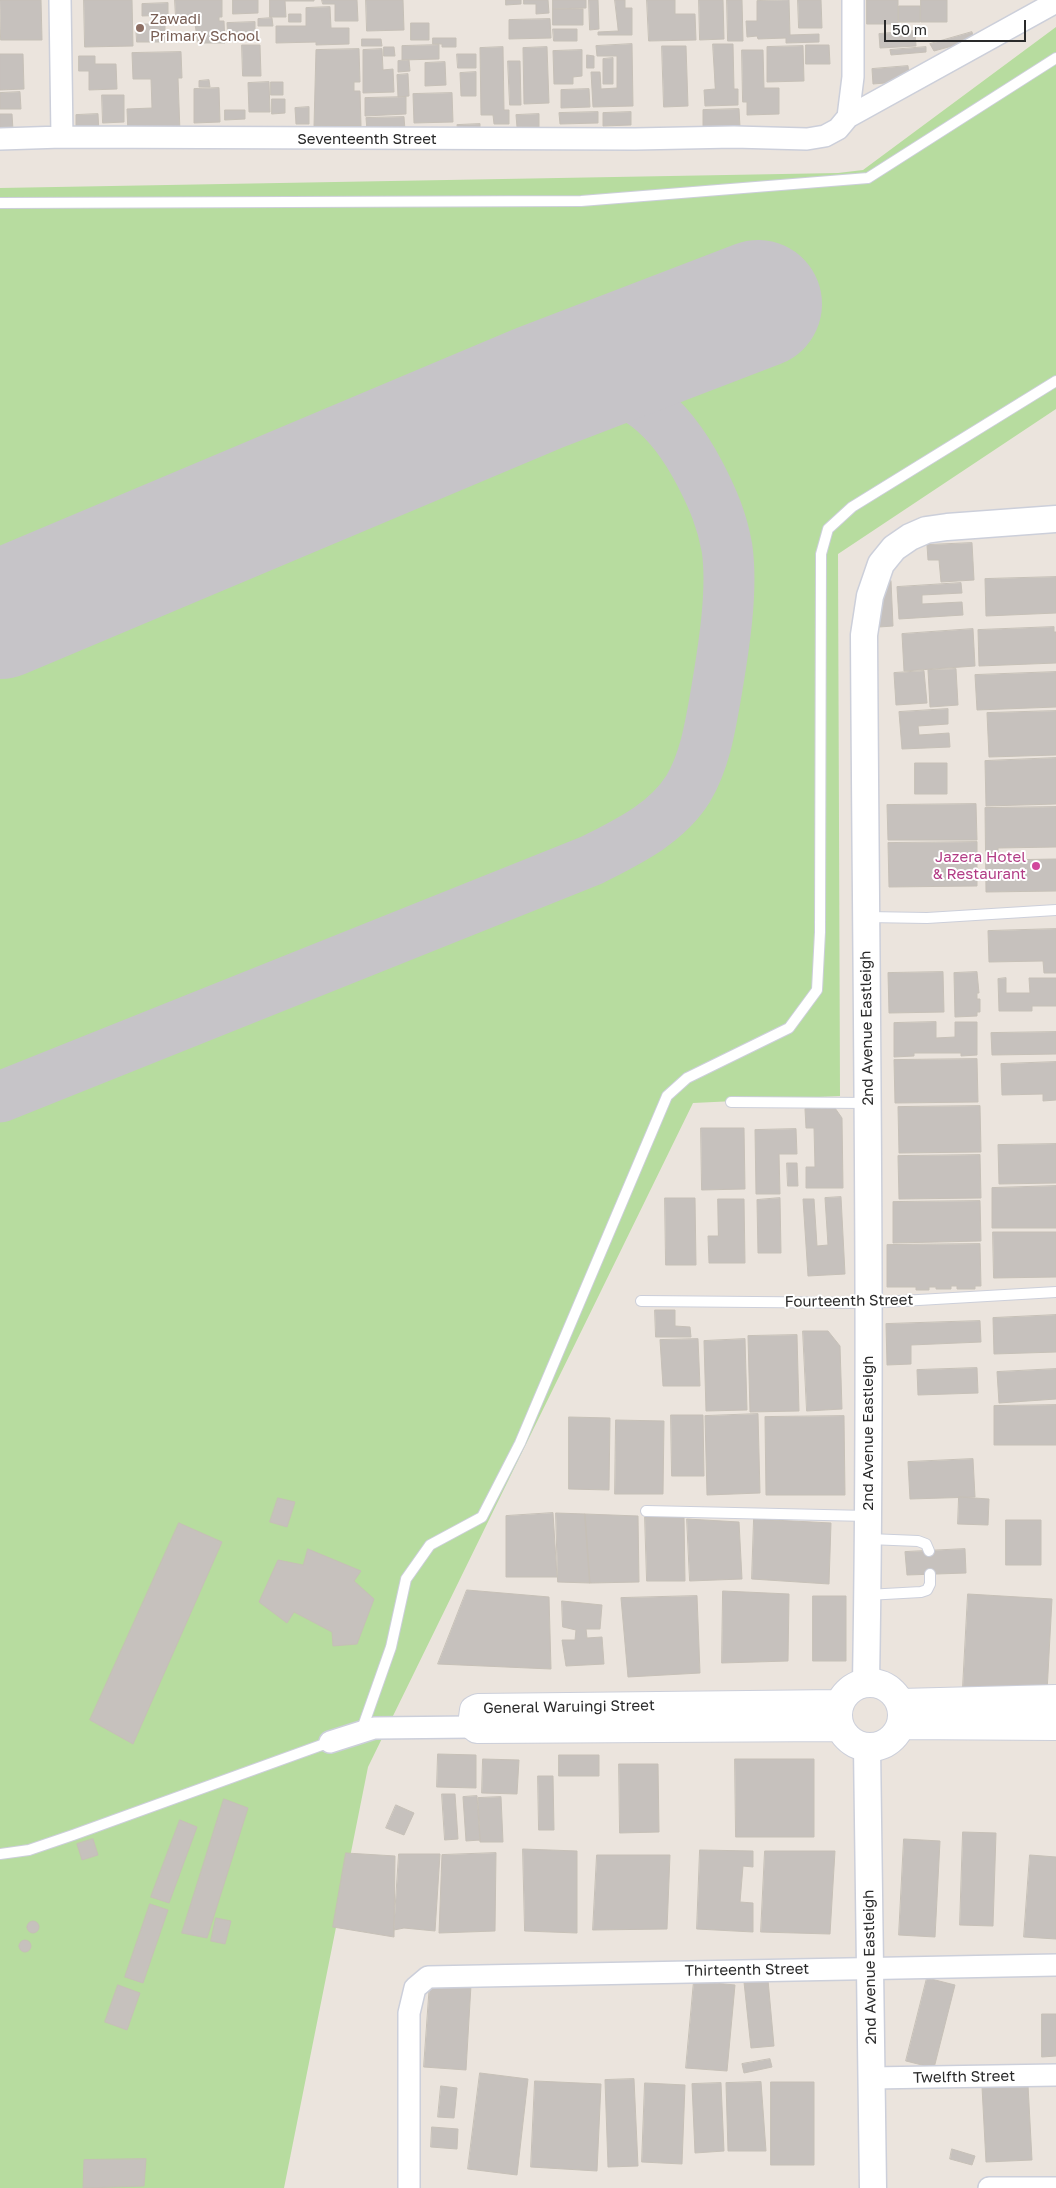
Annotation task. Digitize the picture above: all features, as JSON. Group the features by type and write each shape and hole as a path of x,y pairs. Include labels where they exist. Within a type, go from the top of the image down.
{"main road":[{"path":"866,1683 877,1683 887,1687 895,1694 901,1714 896,1734 888,1742 878,1746 867,1747 851,1741 840,1715 850,1689 866,1683"},
{"path":"901,1714 1056,1699"},
{"name":"General Waruingi Street","path":"473,1726 474,1710 478,1708 840,1715"},
{"path":"901,1714 1056,1726"}],"street":[{"path":"60,0 62,137"},
{"path":"848,117 853,77 853,0"},
{"name":"Seventeenth Street","path":"0,138 634,139 734,137 807,139 825,136 838,129 848,117 1056,2"},
{"name":"2nd Avenue Eastleigh","path":"866,1683 869,1527 869,1103 864,635 870,596 881,564 894,548 926,530 1056,519"},
{"path":"330,1742 374,1728 473,1726"},
{"name":"2nd Avenue Eastleigh","path":"867,1747 873,2188"},
{"name":"Thirteenth Street","path":"409,2188 409,2013 415,1988 428,1977 1056,1965"},
{"name":"Twelfth Street","path":"871,2078 1056,2075"},
{"path":"989,2188 1056,2188"}],"lane":[{"path":"0,203 581,201 868,178 1056,58"},
{"path":"361,1733 391,1647 406,1579 430,1545 482,1517 520,1444 667,1096 687,1078 789,1028 817,990 820,932 821,554 828,529 852,507 1056,381"},
{"path":"866,917 927,918 1056,910"},
{"path":"731,1102 869,1103"},
{"name":"Fourteenth Street","path":"641,1300 868,1303 1056,1292"},
{"path":"646,1511 869,1527 926,1544 929,1550"},
{"path":"867,1595 927,1590 930,1584 930,1574"},
{"path":"0,1854 29,1850 330,1742"}],"green space":[{"path":"1056,27 1056,409 838,554 840,1096 693,1103 368,1767 284,2188 0,2188 0,188 838,173 863,170"}],"building":[{"path":"0,0 41,0 42,40 1,40"},
{"path":"84,0 132,0 133,46 85,47"},
{"path":"175,0 222,0 222,17 219,17 219,21 224,21 225,43 198,43 194,18 176,18"},
{"path":"233,0 258,0 258,13 233,14"},
{"path":"270,0 314,1 285,1 286,17 270,17"},
{"path":"322,0 357,0 358,21 335,21 335,4 323,4"},
{"path":"366,0 403,0 404,30 367,31"},
{"path":"506,0 521,0 521,4 506,5"},
{"path":"524,0 548,0 549,13 536,14 536,4 524,4"},
{"path":"553,0 586,0 586,8 553,9"},
{"path":"589,0 598,0 599,29 590,30"},
{"path":"615,0 625,0 625,8 632,8 632,35 598,35 598,32 618,31"},
{"path":"647,0 675,0 675,14 695,14 696,40 649,41"},
{"path":"699,0 723,0 724,39 700,40"},
{"path":"727,0 742,0 743,41 728,41"},
{"path":"789,0 790,35 819,34 819,42 786,43 786,38 758,39 757,36 747,37 746,21 757,21 757,1"},
{"path":"798,0 821,0 822,28 799,28"},
{"path":"867,0 898,0 898,24 867,24"},
{"path":"921,0 947,0 947,22 921,22"},
{"path":"168,3 168,15 142,16 142,4"},
{"path":"899,6 920,6 920,22 899,22"},
{"path":"330,7 331,28 349,28 349,44 316,45 316,42 276,43 276,26 306,26 306,8"},
{"path":"553,9 583,9 583,25 553,25"},
{"path":"289,14 301,14 301,22 289,22"},
{"path":"272,18 273,26 258,26 258,19"},
{"path":"550,19 551,38 509,39 509,20"},
{"path":"255,22 255,40 228,41 227,23"},
{"path":"411,23 429,23 429,40 411,40"},
{"path":"136,24 165,24 165,42 137,42"},
{"path":"553,29 577,29 577,41 554,41"},
{"path":"915,31 916,46 880,48 879,34"},
{"path":"972,32 974,40 934,51 930,44"},
{"path":"433,38 456,38 456,47 442,47 442,44 433,44"},
{"path":"362,39 381,39 382,46 362,46"},
{"path":"632,44 633,106 593,107 591,72 600,72 601,89 617,88 617,56 597,56 596,46"},
{"path":"713,44 733,44 734,89 738,89 738,105 705,106 704,90 715,89"},
{"path":"242,45 260,45 261,76 243,76"},
{"path":"439,45 439,59 402,60 402,46"},
{"path":"806,45 829,45 830,64 806,64"},
{"path":"662,46 686,46 688,106 664,107"},
{"path":"803,46 804,81 767,82 767,47"},
{"path":"384,47 394,47 395,56 384,56"},
{"path":"503,47 504,110 509,110 509,124 494,124 493,115 481,115 480,48"},
{"path":"547,47 549,103 524,104 523,48"},
{"path":"926,47 926,52 891,55 890,50"},
{"path":"359,49 360,82 354,82 354,91 360,91 361,126 314,126 316,50"},
{"path":"382,49 383,70 393,69 394,92 363,93 363,50"},
{"path":"582,50 582,76 573,77 573,84 554,84 553,51"},
{"path":"742,50 763,50 764,88 779,88 779,114 747,115 747,102 743,102"},
{"path":"181,52 182,78 178,78 180,132 128,134 127,109 152,108 151,79 133,79 132,53"},
{"path":"0,54 23,54 24,89 0,90"},
{"path":"457,54 476,54 476,68 458,68"},
{"path":"587,55 594,56 594,68 587,68"},
{"path":"79,56 95,56 95,64 116,64 117,89 89,90 89,71 79,71"},
{"path":"613,58 613,84 603,84 603,59"},
{"path":"409,60 410,71 398,72 398,61"},
{"path":"508,61 520,61 521,105 510,105"},
{"path":"445,62 446,85 425,86 425,63"},
{"path":"908,66 910,81 873,84 872,69"},
{"path":"476,72 476,96 461,96 460,73"},
{"path":"408,74 409,96 398,97 397,75"},
{"path":"209,80 210,87 199,87 199,81"},
{"path":"269,82 270,112 249,112 248,83"},
{"path":"271,82 283,82 283,95 271,95"},
{"path":"219,88 220,122 194,123 194,89"},
{"path":"589,89 590,107 561,108 561,90"},
{"path":"20,92 21,109 0,109 0,93"},
{"path":"452,93 453,122 414,123 413,94"},
{"path":"102,95 124,95 124,122 103,123"},
{"path":"406,97 406,114 365,116 365,98"},
{"path":"272,99 285,99 285,113 272,114"},
{"path":"309,107 309,124 296,124 295,108"},
{"path":"739,109 740,127 703,128 703,110"},
{"path":"225,110 245,110 245,119 225,120"},
{"path":"598,112 598,123 560,124 559,113"},
{"path":"631,112 631,125 603,126 603,113"},
{"path":"0,114 12,114 13,130 0,130"},
{"path":"98,114 99,132 76,132 76,115"},
{"path":"539,114 539,127 517,127 516,115"},
{"path":"404,117 405,130 367,130 366,118"},
{"path":"480,124 480,134 458,134 457,125"},
{"path":"972,543 974,580 941,582 939,560 928,560 927,545"},
{"path":"1056,577 1056,613 986,616 985,579"},
{"path":"891,581 893,626 879,627 876,582"},
{"path":"961,583 962,593 922,595 922,604 962,602 963,615 899,619 897,587"},
{"path":"1054,627 1054,632 1056,632 1056,663 979,666 978,630"},
{"path":"973,629 975,666 904,671 902,634"},
{"path":"956,669 958,705 930,707 928,670"},
{"path":"924,671 927,703 896,705 894,673"},
{"path":"1056,672 1056,707 977,710 975,675"},
{"path":"948,709 948,724 918,726 919,735 949,733 950,747 902,749 899,712"},
{"path":"1056,711 1056,755 989,757 987,713"},
{"path":"1056,758 1056,804 986,806 985,761"},
{"path":"915,763 947,763 947,794 915,794"},
{"path":"976,804 977,840 888,840 887,805"},
{"path":"1056,807 1056,847 998,848 998,860 1056,859 1056,891 986,892 985,808"},
{"path":"977,842 977,886 889,887 888,843"},
{"path":"1056,929 1056,973 1044,973 1043,961 989,962 988,931"},
{"path":"943,972 944,1012 889,1013 888,973"},
{"path":"977,972 979,993 977,993 977,999 980,999 980,1012 977,1012 977,1016 955,1017 954,973"},
{"path":"1006,978 1006,993 1030,993 1029,978 1056,978 1056,1006 1032,1006 1032,1011 999,1011 998,979"},
{"path":"936,1022 936,1038 955,1037 955,1022 977,1022 977,1055 961,1056 961,1053 914,1053 914,1056 894,1057 894,1023"},
{"path":"1056,1032 1056,1054 992,1055 991,1033"},
{"path":"977,1059 978,1102 895,1103 894,1060"},
{"path":"1056,1062 1056,1100 1043,1101 1043,1094 1002,1095 1001,1064"},
{"path":"980,1106 981,1152 899,1153 898,1107"},
{"path":"835,1108 842,1118 843,1188 806,1188 806,1167 815,1167 814,1128 806,1128 805,1109"},
{"path":"701,1128 744,1128 745,1189 702,1190"},
{"path":"796,1129 797,1154 779,1154 780,1194 756,1194 755,1130"},
{"path":"1056,1144 1056,1183 999,1184 998,1145"},
{"path":"980,1155 981,1198 899,1199 898,1156"},
{"path":"787,1163 797,1163 798,1186 788,1186"},
{"path":"1056,1186 1056,1228 992,1228 992,1188"},
{"path":"841,1197 845,1274 808,1276 803,1199 814,1199 817,1246 828,1245 825,1198"},
{"path":"665,1198 695,1198 696,1265 666,1265"},
{"path":"780,1198 781,1253 758,1253 757,1200"},
{"path":"718,1199 744,1199 745,1263 709,1263 708,1236 718,1236"},
{"path":"980,1201 981,1241 893,1243 893,1202"},
{"path":"993,1232 1056,1232 1056,1277 994,1278"},
{"path":"980,1244 981,1286 975,1286 975,1289 957,1289 957,1286 951,1286 951,1289 929,1287 929,1290 916,1290 916,1287 887,1287 887,1245"},
{"path":"655,1310 675,1310 675,1326 690,1327 691,1337 656,1337"},
{"path":"1056,1315 1056,1352 994,1354 993,1318"},
{"path":"980,1321 981,1342 911,1345 911,1364 887,1365 886,1324"},
{"path":"803,1331 828,1331 840,1346 842,1409 807,1411"},
{"path":"797,1335 799,1411 750,1412 748,1336"},
{"path":"698,1339 700,1386 663,1386 660,1340"},
{"path":"745,1339 747,1410 706,1411 704,1341"},
{"path":"977,1368 978,1393 918,1395 917,1370"},
{"path":"1056,1369 1056,1399 999,1403 997,1372"},
{"path":"1056,1405 1056,1445 994,1445 994,1406"},
{"path":"758,1414 760,1493 707,1495 705,1416"},
{"path":"671,1415 703,1415 704,1476 672,1476"},
{"path":"844,1416 845,1495 766,1495 765,1417"},
{"path":"569,1417 610,1418 609,1490 569,1489"},
{"path":"616,1420 664,1421 663,1494 615,1494"},
{"path":"973,1459 975,1497 910,1499 908,1462"},
{"path":"959,1497 989,1499 988,1525 958,1524"},
{"path":"278,1498 295,1502 287,1527 270,1522"},
{"path":"553,1513 557,1577 506,1577 506,1516"},
{"path":"556,1513 585,1514 590,1583 558,1582"},
{"path":"585,1514 638,1516 639,1582 590,1583"},
{"path":"645,1517 684,1517 685,1581 647,1581"},
{"path":"687,1519 739,1522 742,1579 690,1581"},
{"path":"754,1519 831,1523 829,1584 752,1579"},
{"path":"1006,1520 1041,1520 1041,1565 1006,1565"},
{"path":"179,1523 222,1542 133,1744 90,1720"},
{"path":"308,1549 361,1571 354,1581 374,1599 357,1644 333,1646 332,1632 294,1612 287,1623 259,1602 278,1560 303,1565"},
{"path":"965,1549 966,1573 907,1575 905,1552"},
{"path":"467,1590 549,1597 551,1669 438,1664"},
{"path":"723,1591 789,1594 788,1661 722,1663"},
{"path":"968,1594 1052,1599 1047,1692 963,1687"},
{"path":"697,1596 700,1673 628,1677 621,1598"},
{"path":"813,1596 846,1596 846,1661 813,1661"},
{"path":"562,1601 602,1605 600,1629 586,1629 587,1638 602,1637 604,1664 566,1666 562,1640 575,1640 576,1630 563,1627"},
{"path":"438,1754 476,1755 476,1788 437,1787"},
{"path":"559,1755 599,1755 599,1776 559,1776"},
{"path":"483,1759 519,1760 517,1794 482,1793"},
{"path":"735,1759 814,1759 814,1837 736,1837"},
{"path":"619,1764 658,1764 659,1832 620,1833"},
{"path":"538,1776 553,1776 554,1830 539,1830"},
{"path":"442,1794 455,1794 458,1839 445,1840"},
{"path":"477,1796 480,1840 466,1841 463,1797"},
{"path":"501,1797 503,1842 480,1842 478,1798"},
{"path":"224,1799 248,1808 207,1938 182,1933"},
{"path":"396,1805 414,1813 404,1835 386,1828"},
{"path":"180,1820 197,1827 169,1903 151,1897"},
{"path":"963,1832 996,1833 993,1926 960,1925"},
{"path":"93,1839 98,1855 82,1860 77,1844"},
{"path":"904,1839 940,1841 935,1937 899,1935"},
{"path":"523,1849 577,1851 577,1933 525,1931"},
{"path":"700,1850 753,1851 753,1867 743,1866 740,1902 753,1903 753,1932 697,1929"},
{"path":"765,1851 835,1851 830,1934 761,1932"},
{"path":"346,1853 395,1856 394,1937 333,1927"},
{"path":"496,1853 495,1931 439,1933 442,1855"},
{"path":"399,1854 440,1854 435,1931 404,1928 394,1930"},
{"path":"597,1855 670,1855 667,1929 593,1930"},
{"path":"1030,1855 1056,1857 1056,1939 1024,1937"},
{"path":"150,1904 168,1910 143,1983 125,1977"},
{"path":"216,1918 231,1921 225,1944 211,1941"},
{"path":"31,1921 35,1921 39,1927 35,1933 31,1933 27,1929 27,1925"},
{"path":"23,1940 27,1940 31,1946 27,1952 23,1952 19,1948 19,1944"},
{"path":"927,1978 955,1985 934,2068 906,2061"},
{"path":"768,1980 774,2046 751,2048 744,1982"},
{"path":"694,1981 735,1985 727,2071 686,2068"},
{"path":"430,1982 471,1985 466,2070 424,2067"},
{"path":"118,1985 140,1993 127,2030 105,2022"},
{"path":"1042,2014 1056,2014 1056,2056 1042,2057"},
{"path":"770,2059 772,2067 744,2073 742,2064"},
{"path":"480,2073 528,2079 517,2175 468,2169"},
{"path":"634,2079 638,2166 608,2167 605,2080"},
{"path":"535,2081 601,2084 597,2171 531,2167"},
{"path":"761,2082 766,2151 728,2151 726,2083"},
{"path":"771,2082 814,2082 814,2165 771,2165"},
{"path":"645,2083 685,2085 682,2164 642,2162"},
{"path":"721,2083 724,2151 695,2153 692,2084"},
{"path":"1028,2085 1032,2160 986,2162 982,2087"},
{"path":"441,2086 457,2088 454,2118 438,2117"},
{"path":"432,2127 458,2129 457,2149 431,2147"},
{"path":"952,2149 975,2156 972,2165 950,2159"},
{"path":"146,2159 144,2186 83,2188 84,2160"}],"taxiway":[{"path":"0,1097 592,860 645,831 669,812 679,801 688,789 704,753 722,654 727,618 729,564 720,519 709,492 689,454 676,436 647,406 629,395 610,387 589,383 565,383 539,388"}],"runway":[{"path":"0,615 539,388 758,304"}],"place":[{"name":"Zawadi Primary School","path":"140,28"},
{"name":"Jazera Hotel & Restaurant","path":"1036,866"}]}
